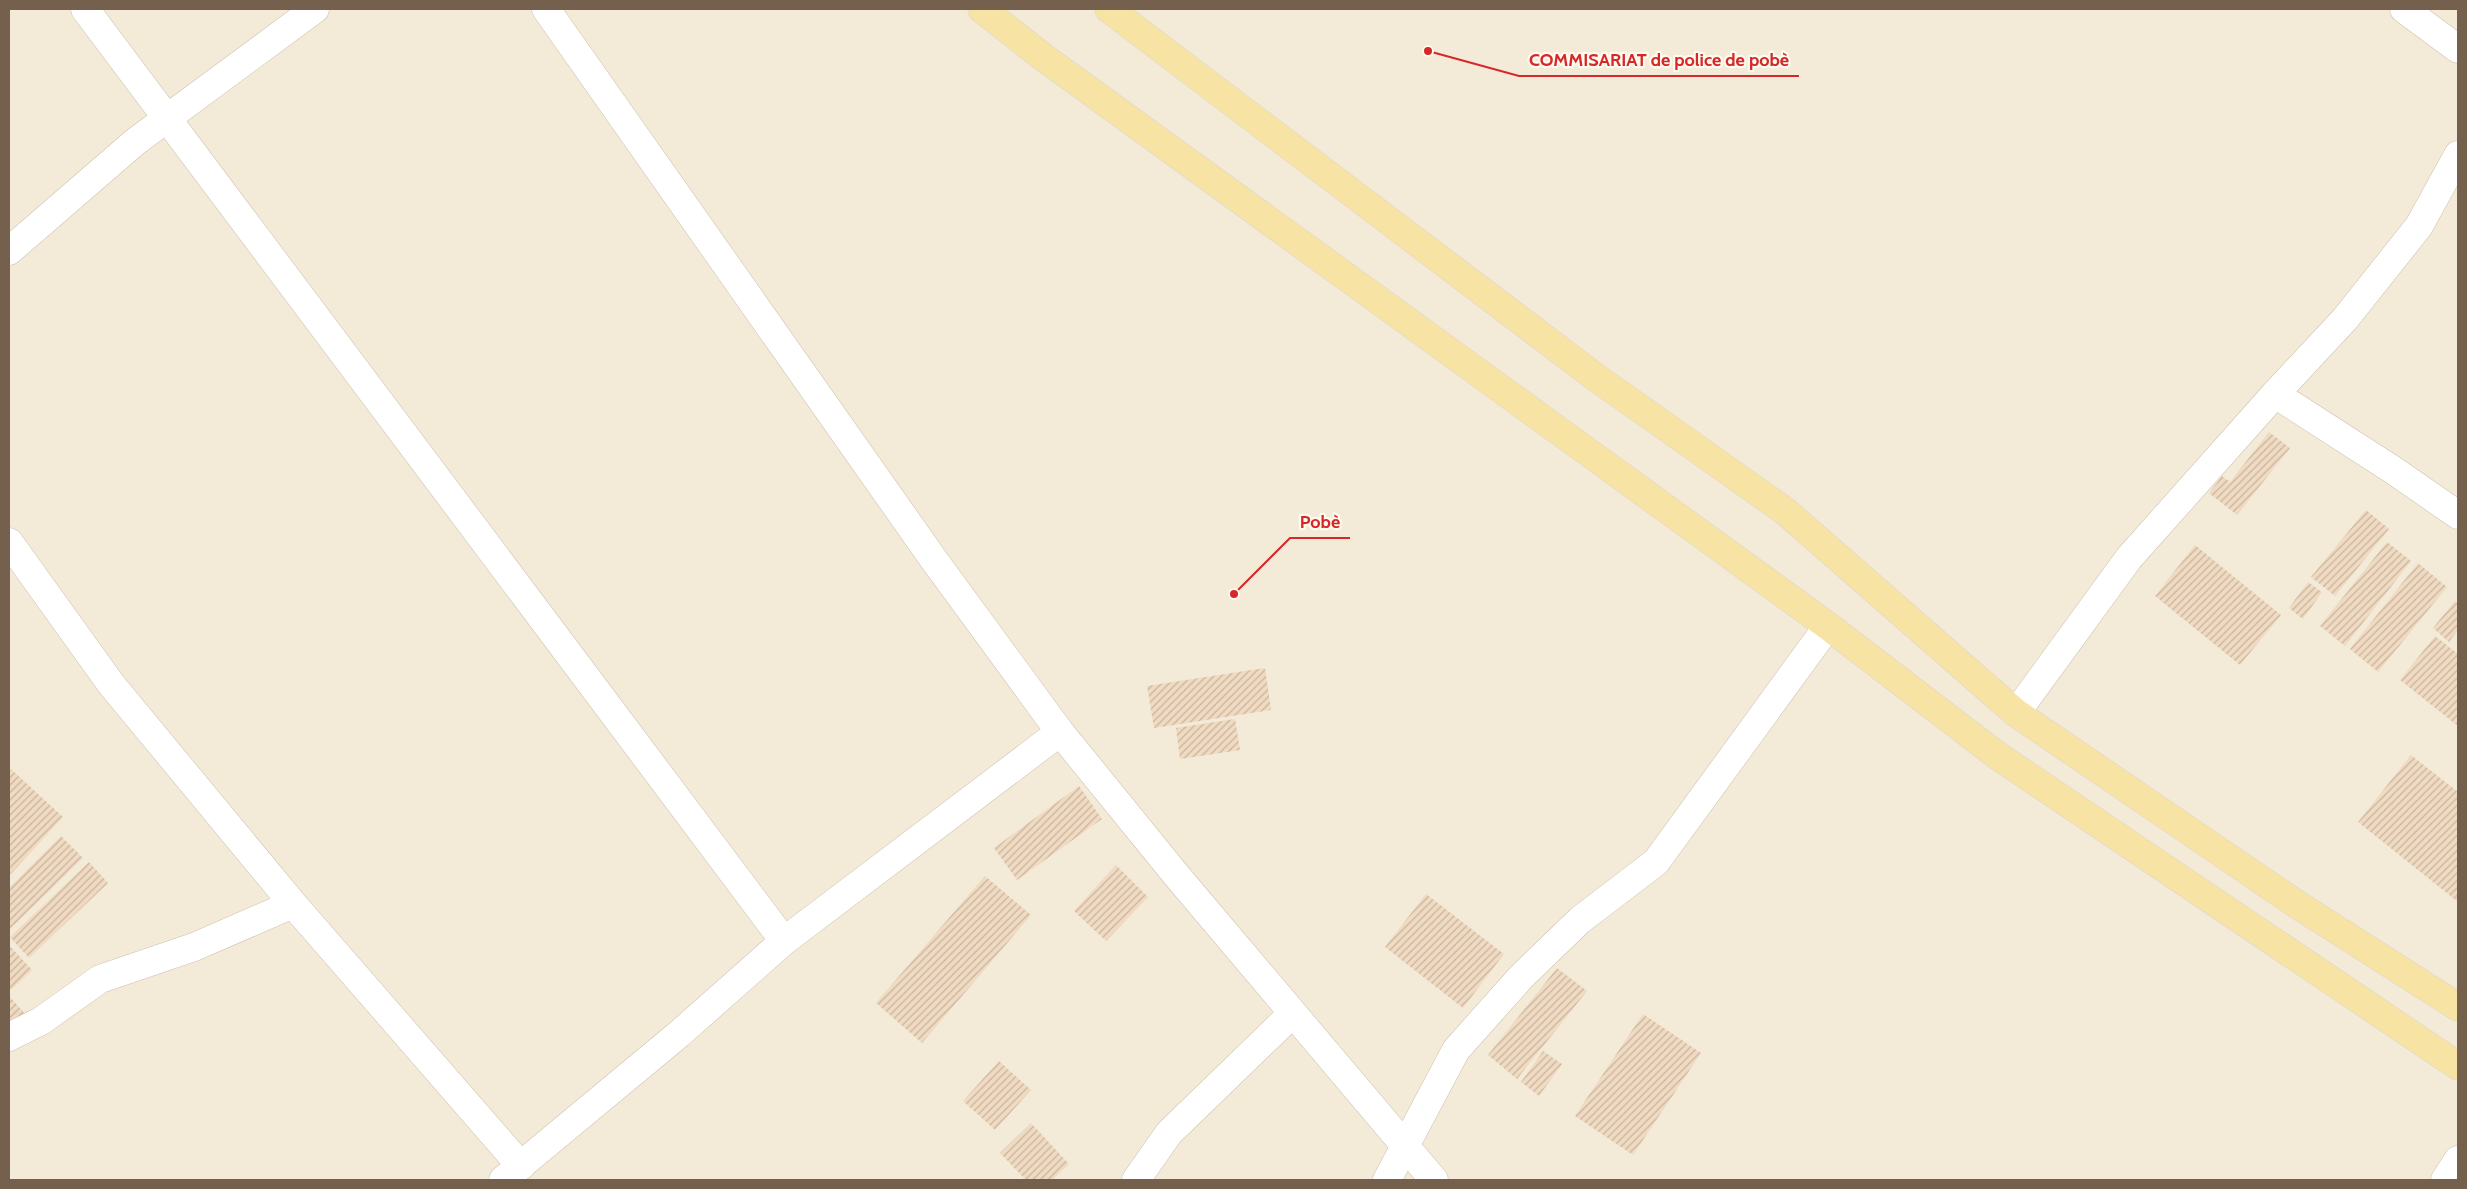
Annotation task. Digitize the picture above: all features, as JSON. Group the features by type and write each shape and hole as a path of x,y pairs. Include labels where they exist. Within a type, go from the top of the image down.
{"main road":[{"path":"982,9 1043,57 1828,626 1998,756 2458,1066"},
{"path":"1109,9 1594,376 1784,511 2016,713 2298,905 2458,1007"}],"street":[{"path":"86,9 784,941"},
{"path":"9,251 135,142 315,9"},
{"path":"546,9 934,560 1060,732 1292,1014 1434,1180"},
{"path":"2404,9 2458,49"},
{"path":"2016,713 2129,558 2275,394 2345,319 2419,226 2458,155"},
{"path":"2275,394 2393,470 2458,515"},
{"path":"9,542 111,684 512,1173 679,1034 784,941 1060,732"},
{"path":"1387,1180 1456,1050 1521,977 1580,920 1656,862 1828,626"},
{"path":"9,1038 41,1021 100,979 194,947 293,904"},
{"path":"1136,1180 1169,1133 1292,1014"},
{"path":"2445,1180 2458,1160"}],"shaded area":[{"path":"9,9 2458,9 2458,1180 9,1180"}],"building":[{"path":"2269,432 2290,448 2237,515 2209,493 2222,476 2230,482"},
{"path":"2366,510 2389,529 2335,596 2311,577"},
{"path":"2387,542 2411,561 2345,646 2320,626"},
{"path":"2195,545 2281,615 2240,665 2155,596"},
{"path":"2418,563 2447,587 2378,672 2350,649"},
{"path":"2308,582 2322,592 2303,619 2289,608"},
{"path":"2455,601 2458,604 2458,630 2449,642 2433,628"},
{"path":"2435,636 2458,654 2458,726 2400,680"},
{"path":"1265,668 1271,710 1154,728 1147,686"},
{"path":"1235,719 1240,750 1180,759 1176,728"},
{"path":"2411,755 2458,792 2458,902 2358,822"},
{"path":"11,769 63,817 9,876 9,772"},
{"path":"1079,786 1102,819 1017,880 994,848"},
{"path":"61,836 83,858 9,930 9,888"},
{"path":"89,862 108,883 29,958 10,937"},
{"path":"1116,865 1148,897 1106,941 1074,911"},
{"path":"985,876 1031,915 922,1043 876,1003"},
{"path":"1426,894 1504,954 1463,1008 1385,947"},
{"path":"9,945 32,970 11,990 9,988"},
{"path":"1557,968 1587,991 1517,1079 1488,1055"},
{"path":"9,996 27,1016 9,1032"},
{"path":"1643,1014 1701,1053 1633,1155 1575,1116"},
{"path":"1543,1051 1562,1064 1539,1096 1521,1082"},
{"path":"999,1061 1031,1090 995,1130 963,1101"},
{"path":"1031,1123 1069,1164 1052,1180 1026,1180 1000,1153"}],"place":[{"name":"COMMISARIAT de police de pobè","path":"1428,51"},
{"name":"Pobè","path":"1234,594"}]}
